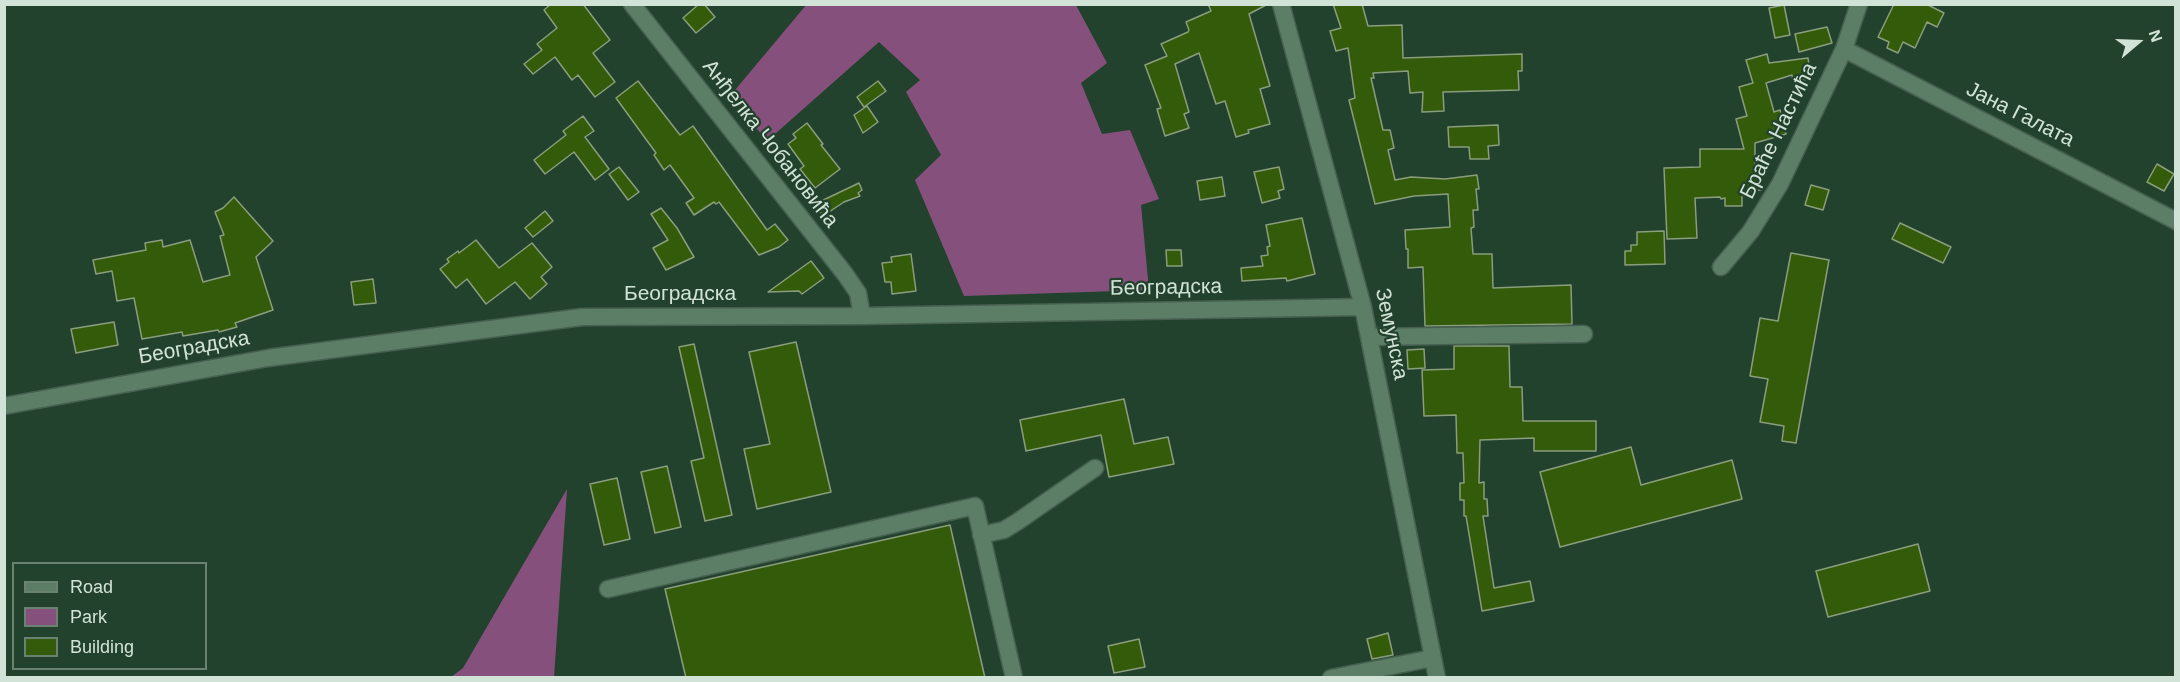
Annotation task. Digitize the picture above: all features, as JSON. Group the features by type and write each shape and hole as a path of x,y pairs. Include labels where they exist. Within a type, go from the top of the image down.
{"street":[{"name":"Анђелка Чобановића","path":"632,4 845,274 858,293 862,316"},
{"name":"Земунска","path":"1281,4 1370,337 1437,678"},
{"name":"Браће Настића","path":"1721,267 1765,211 1797,150 1844,49 1859,4"},
{"name":"Јана Галата","path":"1844,49 2175,221"},
{"name":"Београдска","path":"4,406 268,358 559,319 619,316 862,316 1363,307"},
{"path":"1370,337 1584,334"},
{"path":"981,535 1010,526 1095,468"},
{"path":"608,589 975,506 1014,678"},
{"path":"1331,678 1433,658"}],"green space":[{"path":"807,4 1076,5 1107,63 1081,83 1102,134 1130,130 1159,199 1141,205 1149,290 964,296 915,180 941,155 906,92 920,80 879,42 767,141 730,96"},
{"path":"567,489 554,677 451,677 463,668"}],"building":[{"path":"551,4 583,4 610,40 593,53 615,82 595,97 578,75 572,80 555,57 533,74 524,64 542,50 537,44 557,28 544,10"},
{"path":"699,4 704,4 715,17 696,33 683,18"},
{"path":"1208,4 1268,4 1249,14 1270,86 1260,89 1270,124 1248,130 1249,133 1236,137 1225,101 1216,104 1199,53 1175,64 1189,112 1184,114 1189,128 1165,136 1157,109 1161,108 1145,65 1167,56 1161,44 1188,32 1186,22 1211,11"},
{"path":"1333,4 1362,4 1368,26 1402,25 1403,58 1522,54 1522,71 1518,71 1519,90 1443,92 1444,111 1422,112 1423,92 1410,93 1408,71 1373,73 1374,78 1371,78 1383,130 1390,130 1394,148 1388,150 1395,180 1411,177 1445,179 1477,175 1478,210 1473,210 1474,227 1471,228 1473,254 1492,254 1493,288 1571,285 1572,324 1425,326 1423,267 1408,268 1405,230 1450,227 1448,194 1414,196 1375,204 1349,100 1355,98 1348,48 1336,51 1330,31 1341,28"},
{"path":"1894,4 1926,4 1944,13 1937,27 1927,22 1915,48 1903,42 1898,53 1887,48 1889,42 1878,37"},
{"path":"1784,5 1790,35 1775,38 1769,8"},
{"path":"1827,27 1832,43 1799,52 1795,34"},
{"path":"1767,54 1769,63 1808,58 1811,79 1793,81 1792,75 1766,83 1774,112 1780,110 1786,134 1755,143 1755,168 1760,168 1761,190 1742,191 1742,206 1725,206 1725,198 1720,197 1695,198 1697,238 1667,239 1664,168 1700,167 1700,149 1744,149 1736,119 1747,116 1739,87 1753,83 1746,60"},
{"path":"638,81 680,135 693,126 767,230 775,224 788,240 779,247 759,255 719,202 716,204 714,202 694,215 686,203 694,198 670,165 664,170 654,155 656,153 616,98"},
{"path":"878,81 886,91 864,107 857,97"},
{"path":"867,106 878,122 863,133 854,115"},
{"path":"583,116 594,131 585,137 609,169 595,180 574,152 545,174 534,160 566,135 563,131"},
{"path":"807,123 840,169 815,188 800,169 804,166 788,144 796,138 793,134"},
{"path":"1498,125 1499,145 1488,146 1489,159 1470,159 1469,147 1449,147 1448,127"},
{"path":"2157,164 2174,174 2164,191 2147,182"},
{"path":"619,167 639,192 628,200 609,174"},
{"path":"1279,167 1284,189 1278,191 1280,198 1262,203 1254,172"},
{"path":"1222,177 1225,196 1200,200 1197,181"},
{"path":"859,183 862,190 858,193 860,196 844,202 823,216 815,204"},
{"path":"1811,185 1829,190 1823,210 1805,205"},
{"path":"234,197 273,241 256,257 273,310 235,323 237,327 219,332 218,330 183,336 182,332 142,339 134,298 117,301 112,271 96,274 93,260 146,250 145,243 162,240 163,247 190,240 203,282 230,275 220,236 224,235 215,212 223,208"},
{"path":"661,208 677,228 694,257 666,270 653,248 668,240 651,214"},
{"path":"545,211 553,221 533,237 525,228"},
{"path":"1302,218 1315,274 1287,281 1286,278 1242,281 1241,268 1263,266 1261,256 1268,255 1267,247 1270,246 1266,225"},
{"path":"1900,223 1951,247 1943,263 1892,239"},
{"path":"1664,231 1665,264 1625,265 1625,251 1631,251 1631,245 1637,245 1637,232"},
{"path":"476,240 499,268 532,243 552,267 541,277 547,284 530,299 515,282 486,304 467,279 456,288 440,269 449,262 447,259"},
{"path":"1166,250 1181,250 1182,266 1167,266"},
{"path":"1791,253 1829,260 1796,443 1782,441 1784,426 1760,422 1768,379 1750,376 1760,318 1778,321"},
{"path":"911,254 916,291 892,294 891,282 885,282 882,263 892,262 891,257"},
{"path":"811,261 824,278 802,294 799,291 768,292"},
{"path":"373,279 376,303 354,305 351,282"},
{"path":"114,322 118,345 76,353 71,329"},
{"path":"796,342 831,492 757,509 744,449 770,444 749,352"},
{"path":"694,344 732,515 705,521 691,461 704,458 679,347"},
{"path":"1454,346 1509,346 1510,387 1522,387 1523,421 1596,421 1596,451 1534,451 1534,438 1480,440 1479,483 1484,482 1484,499 1487,499 1488,516 1483,516 1494,588 1530,581 1534,601 1482,611 1466,516 1464,516 1464,500 1460,500 1460,483 1464,483 1463,453 1457,453 1456,415 1424,416 1422,370 1454,369"},
{"path":"1424,349 1425,368 1408,369 1407,350"},
{"path":"1124,399 1134,444 1168,437 1174,464 1109,477 1101,435 1026,451 1020,420"},
{"path":"1631,447 1641,485 1732,460 1742,499 1560,547 1540,472"},
{"path":"667,466 681,527 655,533 641,472"},
{"path":"617,478 630,539 604,545 590,484"},
{"path":"950,525 985,678 686,678 665,589"},
{"path":"1918,544 1930,591 1828,617 1816,571"},
{"path":"1388,633 1393,655 1372,659 1367,639"},
{"path":"1139,639 1145,667 1114,673 1108,646"}]}
